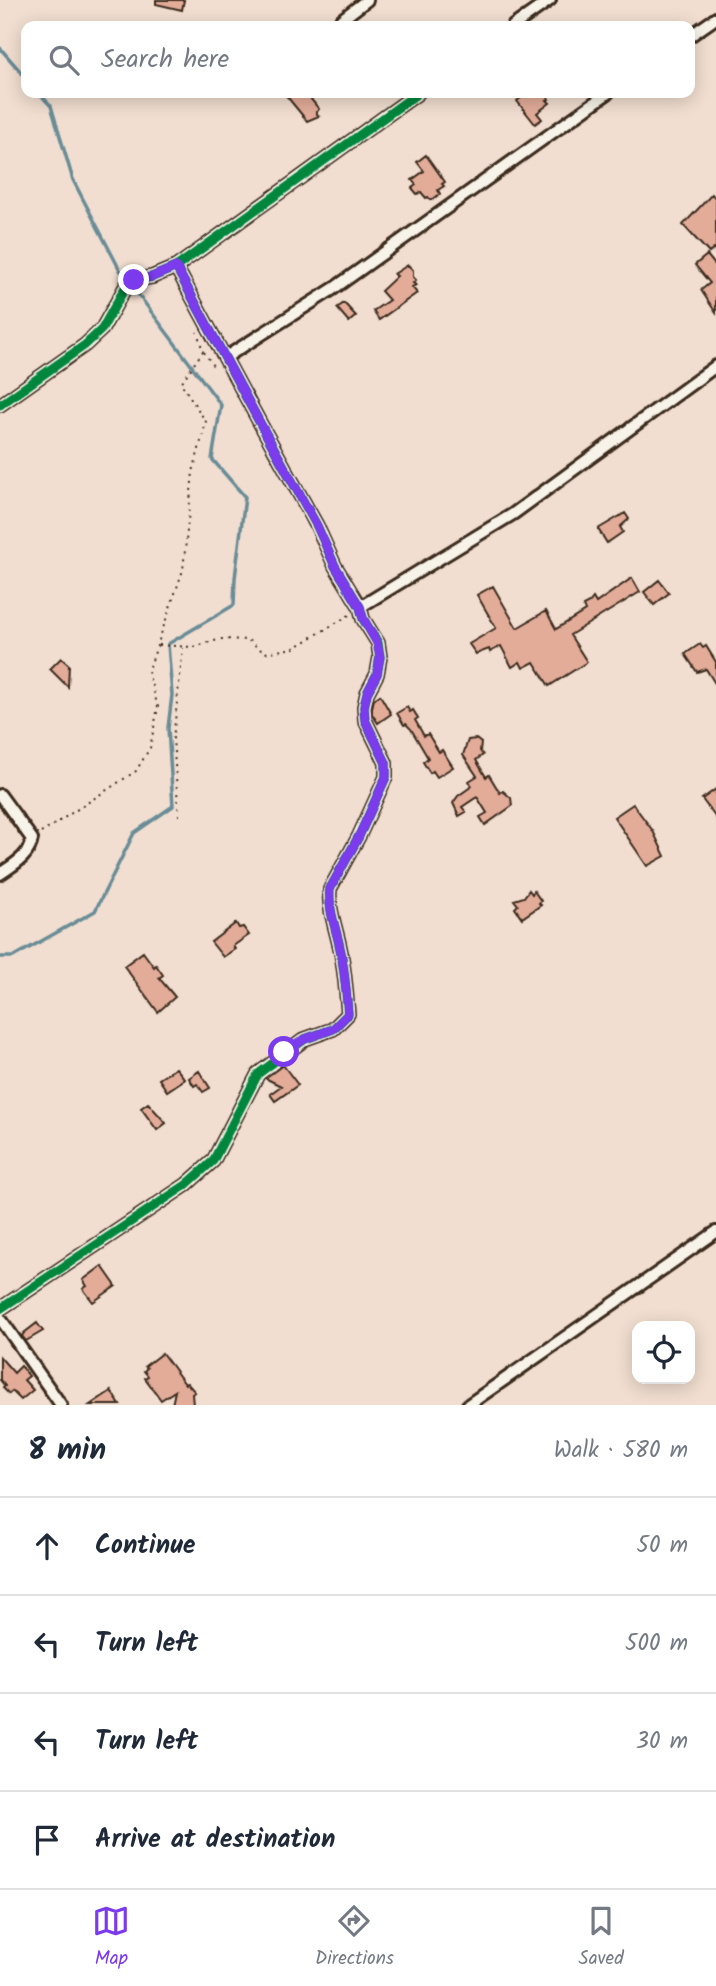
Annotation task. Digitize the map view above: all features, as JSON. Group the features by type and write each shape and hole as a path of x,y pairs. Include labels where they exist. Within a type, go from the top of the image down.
{"street":[{"path":"341,20 367,0"},
{"path":"520,21 550,0"},
{"path":"695,33 716,18"},
{"path":"0,405 85,345 102,329 126,286 134,280 152,277 176,267 411,98"},
{"path":"226,357 333,289 601,98"},
{"path":"0,1309 186,1185 213,1161 258,1074 305,1039 333,1029 348,1014 341,949 331,912 330,889 359,836 386,777 386,763 365,720 364,707 367,693 377,674 380,657 377,643 360,607 335,566 317,526 176,267"},
{"path":"360,607 513,514 716,366"},
{"path":"0,795 32,839 30,848 21,859 0,874"},
{"path":"468,1405 716,1232"},
{"path":"0,1318 61,1405"}],"path":[{"path":"32,839 136,771 150,748 159,707 148,672 183,569 193,472 206,422 181,383 203,351 196,327"},
{"path":"158,645 192,647 222,639 248,640 265,653 294,648 360,607"},
{"path":"179,816 173,739 184,647"}],"building":[{"path":"156,0 184,0 182,10 156,4"},
{"path":"288,98 310,98 319,109 316,113 319,116 307,121"},
{"path":"521,98 548,98 550,103 537,113 542,119 535,124 517,101"},
{"path":"426,155 445,182 438,190 440,194 431,200 421,192 417,194 412,188 416,185 412,180 424,171 417,162"},
{"path":"712,194 716,199 716,247 709,253 683,225"},
{"path":"707,255 716,266 716,313 701,290 710,283 695,265"},
{"path":"408,265 413,270 416,280 413,283 416,285 412,287 417,293 379,320 373,311 389,300 381,291 397,276 394,274"},
{"path":"344,303 356,316 349,322 337,308"},
{"path":"625,513 629,519 620,527 623,532 607,543 598,529"},
{"path":"632,578 640,592 570,635 587,662 549,686 534,662 523,668 520,662 512,667 501,646 490,652 489,649 476,654 469,644 496,628 477,595 493,586 517,628 546,611 556,629 585,611 583,606 593,598 596,603"},
{"path":"659,580 669,593 654,605 644,592"},
{"path":"700,644 703,648 706,646 716,662 716,685 706,669 697,672 685,654"},
{"path":"61,658 69,665 68,687 50,669"},
{"path":"380,695 391,714 378,723 372,714 372,708 374,699"},
{"path":"407,707 410,712 413,710 418,718 415,720 424,736 428,734 439,752 442,750 453,767 437,777 433,771 430,773 423,762 428,758 411,729 404,725 397,713"},
{"path":"476,739 481,743 480,751 483,755 476,760 500,793 503,791 511,798 512,806 485,825 480,817 487,813 477,797 462,807 466,812 459,816 453,803 472,786 469,781 477,776 463,755 468,740"},
{"path":"716,789 716,818 702,799"},
{"path":"633,804 653,831 665,856 647,866 614,817"},
{"path":"529,890 532,894 534,891 541,905 522,918 515,908 518,905 514,900 524,897"},
{"path":"236,923 249,935 223,957 211,942"},
{"path":"143,952 154,967 156,965 163,975 159,978 175,997 158,1012 124,966"},
{"path":"283,1065 298,1085 275,1101 270,1094 281,1086 265,1078"},
{"path":"176,1068 185,1079 167,1091 159,1079"},
{"path":"199,1071 210,1088 203,1092 197,1084 194,1086 189,1078"},
{"path":"148,1103 166,1123 157,1130 141,1108"},
{"path":"102,1266 116,1286 93,1302 83,1289 87,1286 83,1280"},
{"path":"37,1323 43,1331 26,1341 22,1336"},
{"path":"162,1353 185,1384 195,1392 192,1394 193,1405 172,1405 175,1391 161,1400 145,1378 148,1376 144,1371 147,1368 145,1366"},
{"path":"0,1357 14,1373 21,1366 29,1376 24,1380 33,1390 21,1400 12,1391 9,1394 3,1388 5,1386 0,1380"},
{"path":"111,1391 120,1405 90,1405"}],"waterway":[{"path":"0,48 21,72"},
{"path":"0,957 13,957 95,911 134,833 173,806 168,728 172,695 168,644 234,605 245,497 212,459 221,405 120,270 73,180 51,106 44,98"}],"cycle path":[{"path":"0,405 85,345 102,329 126,286 134,280 152,277 176,267 411,98"},
{"path":"0,1309 186,1185 213,1161 258,1074 305,1039 333,1029 348,1014 343,964 331,911 330,889 359,836 386,777 386,763 365,720 364,707 367,693 377,674 380,657 378,643 176,267"}],"route":[{"path":"134,280 152,277 176,267 317,526 335,566 360,607 377,643 380,657 377,674 367,693 364,707 365,720 386,763 386,777 359,836 330,889 331,912 341,949 348,1014 333,1029 305,1039 284,1052"}]}
